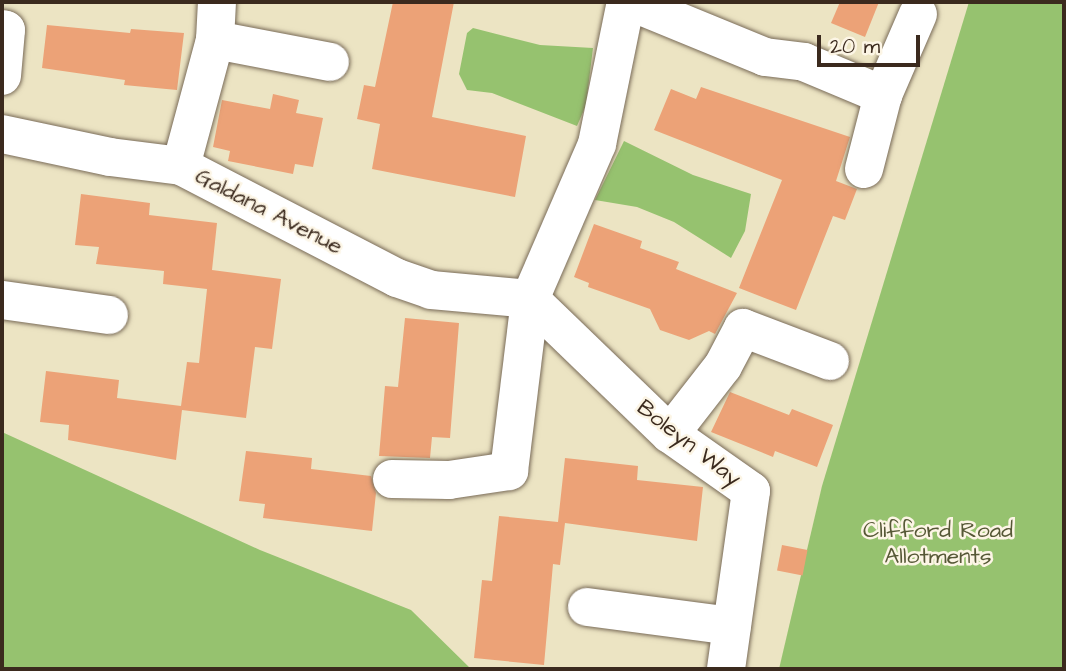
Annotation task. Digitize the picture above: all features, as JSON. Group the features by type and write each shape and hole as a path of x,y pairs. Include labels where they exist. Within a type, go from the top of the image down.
{"street":[{"path":"181,166 215,40 217,2"},
{"path":"392,479 449,480 509,471 530,299 597,144 628,2 765,57 804,62 883,95"},
{"path":"864,169 883,95 918,14"},
{"path":"2,29 6,30 2,76"},
{"path":"215,40 330,62"},
{"name":"Galdana Avenue","path":"2,134 110,157 181,166 397,278 431,290 530,299"},
{"name":"Boleyn Way","path":"530,299 670,434 751,491 726,669"},
{"path":"2,300 109,315"},
{"path":"670,434 723,366 743,328 830,361"},
{"path":"587,607 732,626"}],"green space":[{"name":"Clifford Road Allotments","path":"969,2 1064,2 1064,669 779,669 822,486"},
{"path":"473,28 540,45 593,48 586,105 577,126 492,93 467,90 459,74 467,33"},
{"path":"624,141 693,175 751,194 745,231 731,258 674,222 637,207 595,200"},
{"path":"2,432 260,550 411,610 471,669 2,669"}],"building":[{"path":"393,2 454,2 432,117 526,136 515,197 372,169 380,124 357,119 364,85 375,87"},
{"path":"840,2 879,2 865,37 831,23"},
{"path":"47,25 130,33 131,29 184,33 177,90 124,85 125,80 42,68"},
{"path":"701,87 850,137 836,181 857,189 845,220 833,216 796,310 739,288 782,180 654,130 671,89 696,99"},
{"path":"273,94 299,100 296,113 323,118 313,167 295,164 293,174 228,161 230,151 213,147 222,100 270,109"},
{"path":"81,194 150,203 149,215 217,223 212,270 281,279 272,349 255,347 246,418 182,410 176,460 68,440 69,425 40,422 46,371 119,380 117,398 181,406 187,362 199,363 207,289 163,284 164,271 96,264 99,247 75,245"},
{"path":"594,224 642,241 640,248 679,262 676,269 737,293 715,334 709,331 689,340 660,330 650,309 588,287 589,283 574,277"},
{"path":"405,318 459,323 450,438 432,437 430,458 379,456 385,386 398,387"},
{"path":"730,392 789,415 792,409 833,425 817,467 775,451 773,457 711,432"},
{"path":"246,451 312,458 311,469 371,476 376,493 372,531 263,518 265,504 239,501"},
{"path":"565,458 638,466 637,480 703,487 697,541 565,523 560,565 553,564 544,665 474,658 482,580 492,581 499,516 558,522"},
{"path":"782,545 808,550 803,575 777,571"}]}
